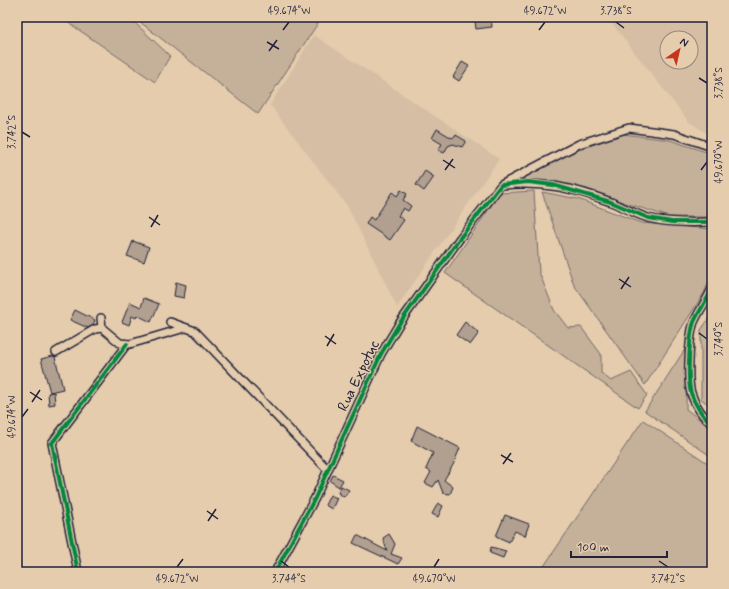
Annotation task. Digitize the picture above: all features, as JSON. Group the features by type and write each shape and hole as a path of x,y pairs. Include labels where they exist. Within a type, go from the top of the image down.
{"street":[{"path":"500,185 579,144 629,128 674,134 712,147"},
{"path":"500,185 528,182 553,185 611,202 648,218 672,222 712,222"},
{"name":"Rua Expotuc","path":"275,572 315,498 381,354 399,324 460,238 500,185"},
{"path":"712,289 694,322 691,335 689,381 691,394 703,415 712,423"},
{"path":"101,318 102,328 120,343 127,344 185,328"},
{"path":"170,322 195,331 328,470"},
{"path":"56,352 95,329 102,328"},
{"path":"78,572 52,443 127,344"}],"shaded area":[{"path":"60,17 136,17 134,22 170,56 155,82"},
{"path":"142,17 322,17 258,114 140,22"},
{"path":"607,17 712,17 712,136 689,122"},
{"path":"314,35 499,159 397,307 348,207 270,105"},
{"path":"623,134 670,140 712,154 712,217 670,217 555,181 515,179 556,158"},
{"path":"534,191 539,272 554,310 568,328 581,327 601,354 601,373 611,381 631,372 647,395 638,408 445,273 500,193"},
{"path":"542,192 578,199 641,223 712,229 712,274 704,293 645,385 574,285"},
{"path":"712,314 712,407 701,399 701,330"},
{"path":"687,346 686,409 712,429 712,457 645,411"},
{"path":"643,420 712,466 712,572 540,572"}],"building":[{"path":"478,17 491,17 492,27 476,29 475,21 478,20"},
{"path":"462,62 469,66 459,81 453,77"},
{"path":"437,129 452,138 456,135 466,141 462,147 453,144 448,146 444,153 438,150 442,144 432,138"},
{"path":"425,171 434,177 424,191 416,185"},
{"path":"401,190 407,194 403,200 411,206 408,211 403,208 398,216 404,220 390,240 366,224 370,217 374,220 392,192 397,196"},
{"path":"133,241 149,247 144,262 127,256"},
{"path":"176,282 186,285 184,298 174,296"},
{"path":"144,298 159,304 151,322 137,315 136,318 132,316 129,325 122,322 130,302 141,307"},
{"path":"75,310 95,320 93,325 88,328 70,320"},
{"path":"465,322 479,333 470,345 456,335"},
{"path":"53,356 55,357 63,389 50,392 41,359"},
{"path":"54,392 55,404 49,405 48,393"},
{"path":"417,426 460,448 453,465 444,480 453,487 450,494 443,493 438,480 433,487 425,483 431,472 426,469 433,453 411,441"},
{"path":"333,475 343,480 339,487 330,481"},
{"path":"341,486 349,490 344,497 338,493"},
{"path":"330,495 337,498 332,509 325,505"},
{"path":"438,503 443,506 438,517 432,514"},
{"path":"505,515 529,524 525,536 515,531 509,542 496,536"},
{"path":"389,534 395,544 391,554 402,558 398,564 353,543 357,535 387,551 383,538"},
{"path":"491,547 506,551 503,558 490,553"}],"cycle path":[{"path":"275,572 315,498 381,354 399,324 460,238 501,185 528,182 553,185 611,202 648,218 672,222 712,222"},
{"path":"712,289 692,328 689,368 692,397 702,414 712,423"},
{"path":"78,572 52,443 127,344"}]}
